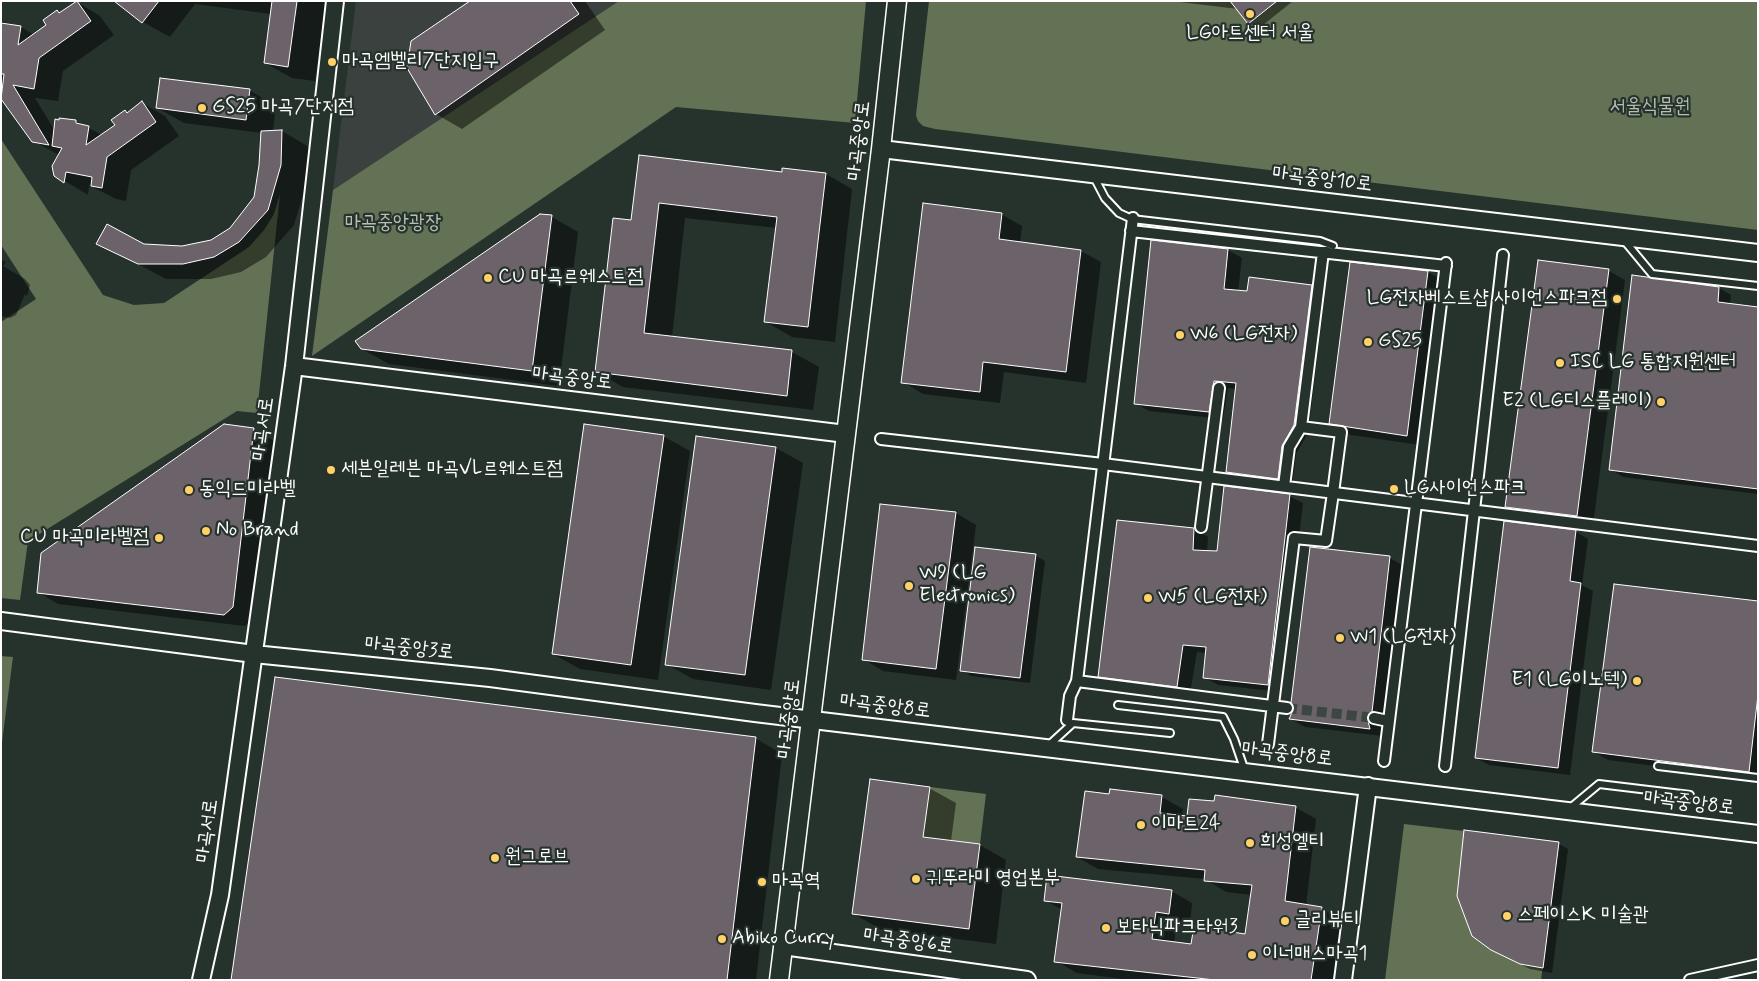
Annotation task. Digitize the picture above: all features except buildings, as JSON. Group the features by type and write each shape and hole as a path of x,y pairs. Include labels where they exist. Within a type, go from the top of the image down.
{"main road":[{"name":"마곡중앙로","path":"779,980 881,149 897,1"}],"street":[{"name":"마곡서로","path":"201,980 220,895 294,366 335,1"},
{"name":"마곡중앙10로","path":"881,149 1758,253"},
{"path":"1067,720 1070,696 1077,682 1132,219"},
{"path":"1131,231 1328,250 1446,265 1384,761"},
{"path":"1284,486 1289,447 1301,427 1328,250"},
{"path":"1445,766 1503,255"},
{"name":"마곡중앙로","path":"294,366 846,434"},
{"path":"1201,527 1219,388"},
{"path":"1268,744 1294,538 1326,541 1341,432 1301,427"},
{"path":"881,439 1284,486 1758,546"},
{"name":"마곡중앙3로","path":"1,621 254,654 490,678 811,720"},
{"path":"1077,682 1287,708"},
{"path":"1374,718 1388,721"},
{"name":"마곡중앙8로","path":"811,720 1758,834"},
{"path":"1343,980 1368,786"},
{"name":"마곡중앙6로","path":"783,946 1027,980"},
{"path":"1690,980 1758,965"}],"lane":[{"path":"1092,174 1106,198 1118,213 1132,219 1320,241 1328,250"},
{"path":"1621,236 1652,274 1758,286"},
{"path":"1118,705 1223,717 1234,739 1246,772"},
{"path":"1045,748 1073,722 1170,733"},
{"path":"1658,766 1758,778"},
{"path":"1567,811 1598,784 1690,795"}],"shaded area":[{"path":"356,1 619,1 333,190"}],"green space":[{"name":"마곡중앙광장","path":"619,1 866,1 855,123 676,107 312,356 333,190"},
{"name":"서울식물원","path":"929,1 1758,1 1758,230 923,126 918,121 916,115"},
{"path":"1,139 103,295 134,305 164,303 249,247 264,230 274,214 280,194 257,413 237,411 28,541 20,600 1,598 1,322 36,299 1,245"},
{"path":"1,656 13,657 1,750"},
{"path":"930,787 986,794 980,844 923,837"},
{"path":"1404,824 1559,842 1541,980 1385,980"}],"tunnel":[{"path":"1287,708 1374,718"}],"place":[{"name":"LG아트센터 서울","path":"1250,14"},
{"name":"마곡엠벨리7단지입구","path":"332,62"},
{"name":"GS25 마곡7단지점","path":"202,108"},
{"name":"CU 마곡르웨스트점","path":"488,278"},
{"name":"LG전자베스트샵 사이언스파크점","path":"1617,299"},
{"name":"W6 (LG전자)","path":"1180,335"},
{"name":"GS25","path":"1368,342"},
{"name":"ISC LG 통합지원센터","path":"1560,363"},
{"name":"E2 (LG디스플레이)","path":"1661,402"},
{"name":"세븐일레븐 마곡VL르웨스트점","path":"331,470"},
{"name":"LG사이언스파크","path":"1394,489"},
{"name":"동익드미라벨","path":"189,490"},
{"name":"No Brand","path":"206,531"},
{"name":"CU 마곡미라벨점","path":"159,538"},
{"name":"W9 (LG Electronics)","path":"909,586"},
{"name":"W5 (LG전자)","path":"1148,598"},
{"name":"W1 (LG전자)","path":"1340,638"},
{"name":"E1 (LG이노텍)","path":"1637,681"},
{"name":"이마트24","path":"1141,825"},
{"name":"희성엘티","path":"1250,843"},
{"name":"원그로브","path":"495,858"},
{"name":"귀뚜라미 영업본부","path":"916,879"},
{"name":"마곡역","path":"762,882"},
{"name":"스페이스K 미술관","path":"1507,916"},
{"name":"글리뷰티","path":"1285,921"},
{"name":"보타닉파크타워3","path":"1106,928"},
{"name":"Abiko Curry","path":"722,939"},
{"name":"이너매스마곡1","path":"1252,955"}]}
